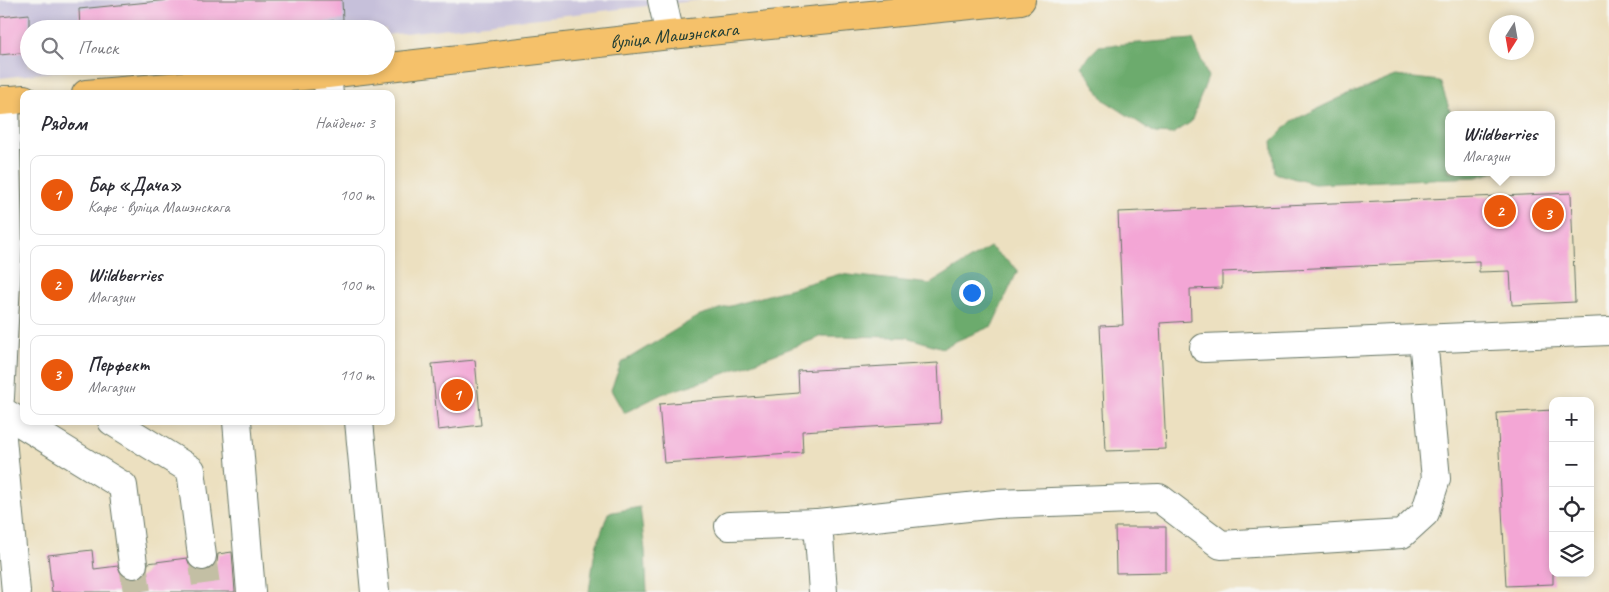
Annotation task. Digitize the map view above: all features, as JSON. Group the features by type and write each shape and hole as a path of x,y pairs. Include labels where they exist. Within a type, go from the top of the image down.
{"main road":[{"name":"вуліца Машэнскага","path":"395,74 670,35 1022,0"},
{"name":"вуліца Машэнскага","path":"183,90 328,84 391,75"}],"street":[{"path":"662,0 670,35"},
{"path":"0,398 5,314 16,248 10,100"},
{"path":"5,314 20,340"},
{"path":"1204,348 1609,331"},
{"path":"729,526 818,522 996,504 1159,498 1221,545 1402,534 1425,513 1436,479 1422,338"},
{"path":"0,410 20,422"},
{"path":"0,416 16,592"},
{"path":"24,425 123,486 133,564"},
{"path":"118,425 191,470 202,556"},
{"path":"237,425 251,592"},
{"path":"359,425 375,592"},
{"path":"818,522 823,592"}],"shaded area":[{"path":"0,0 701,0 395,34 395,20 20,20 20,75 26,75 0,78"}],"green space":[{"path":"1193,39 1208,77 1191,122 1173,134 1155,133 1104,100 1081,65 1099,46"},
{"path":"1396,76 1440,81 1450,111 1445,111 1445,176 1480,176 1314,184 1275,173 1272,141 1292,121 1340,98"},
{"path":"990,247 1018,270 992,326 943,348 906,337 823,336 707,380 662,394 624,413 611,390 621,363 700,315 840,274 930,284"},
{"path":"640,507 647,592 589,592 595,550 608,513"}],"building":[{"path":"169,0 342,0 343,20 80,20 79,9"},
{"path":"29,14 29,20 20,20 20,53 0,55 0,17"},
{"path":"1571,193 1575,302 1512,305 1510,271 1479,272 1479,261 1222,272 1222,288 1190,289 1191,321 1160,323 1166,449 1106,451 1100,326 1123,325 1118,212"},
{"path":"475,360 481,425 438,430 432,364"},
{"path":"938,363 941,423 802,431 803,453 664,463 659,404 799,393 798,371"},
{"path":"1549,410 1549,577 1553,577 1553,584 1506,586 1497,413"},
{"path":"1115,527 1166,527 1166,572 1116,573"},
{"path":"92,550 94,569 118,566 121,574 134,580 143,576 147,570 148,563 187,558 190,566 196,571 203,572 212,568 217,562 218,554 232,552 235,592 52,592 48,555"}],"tunnel":[{"path":"202,556 207,592"},
{"path":"133,564 137,592"}],"place":[{"name":"Wildberries","path":"1500,211"},
{"name":"Перфект","path":"1548,214"},
{"name":"Бар «Дача»","path":"457,395"}]}
